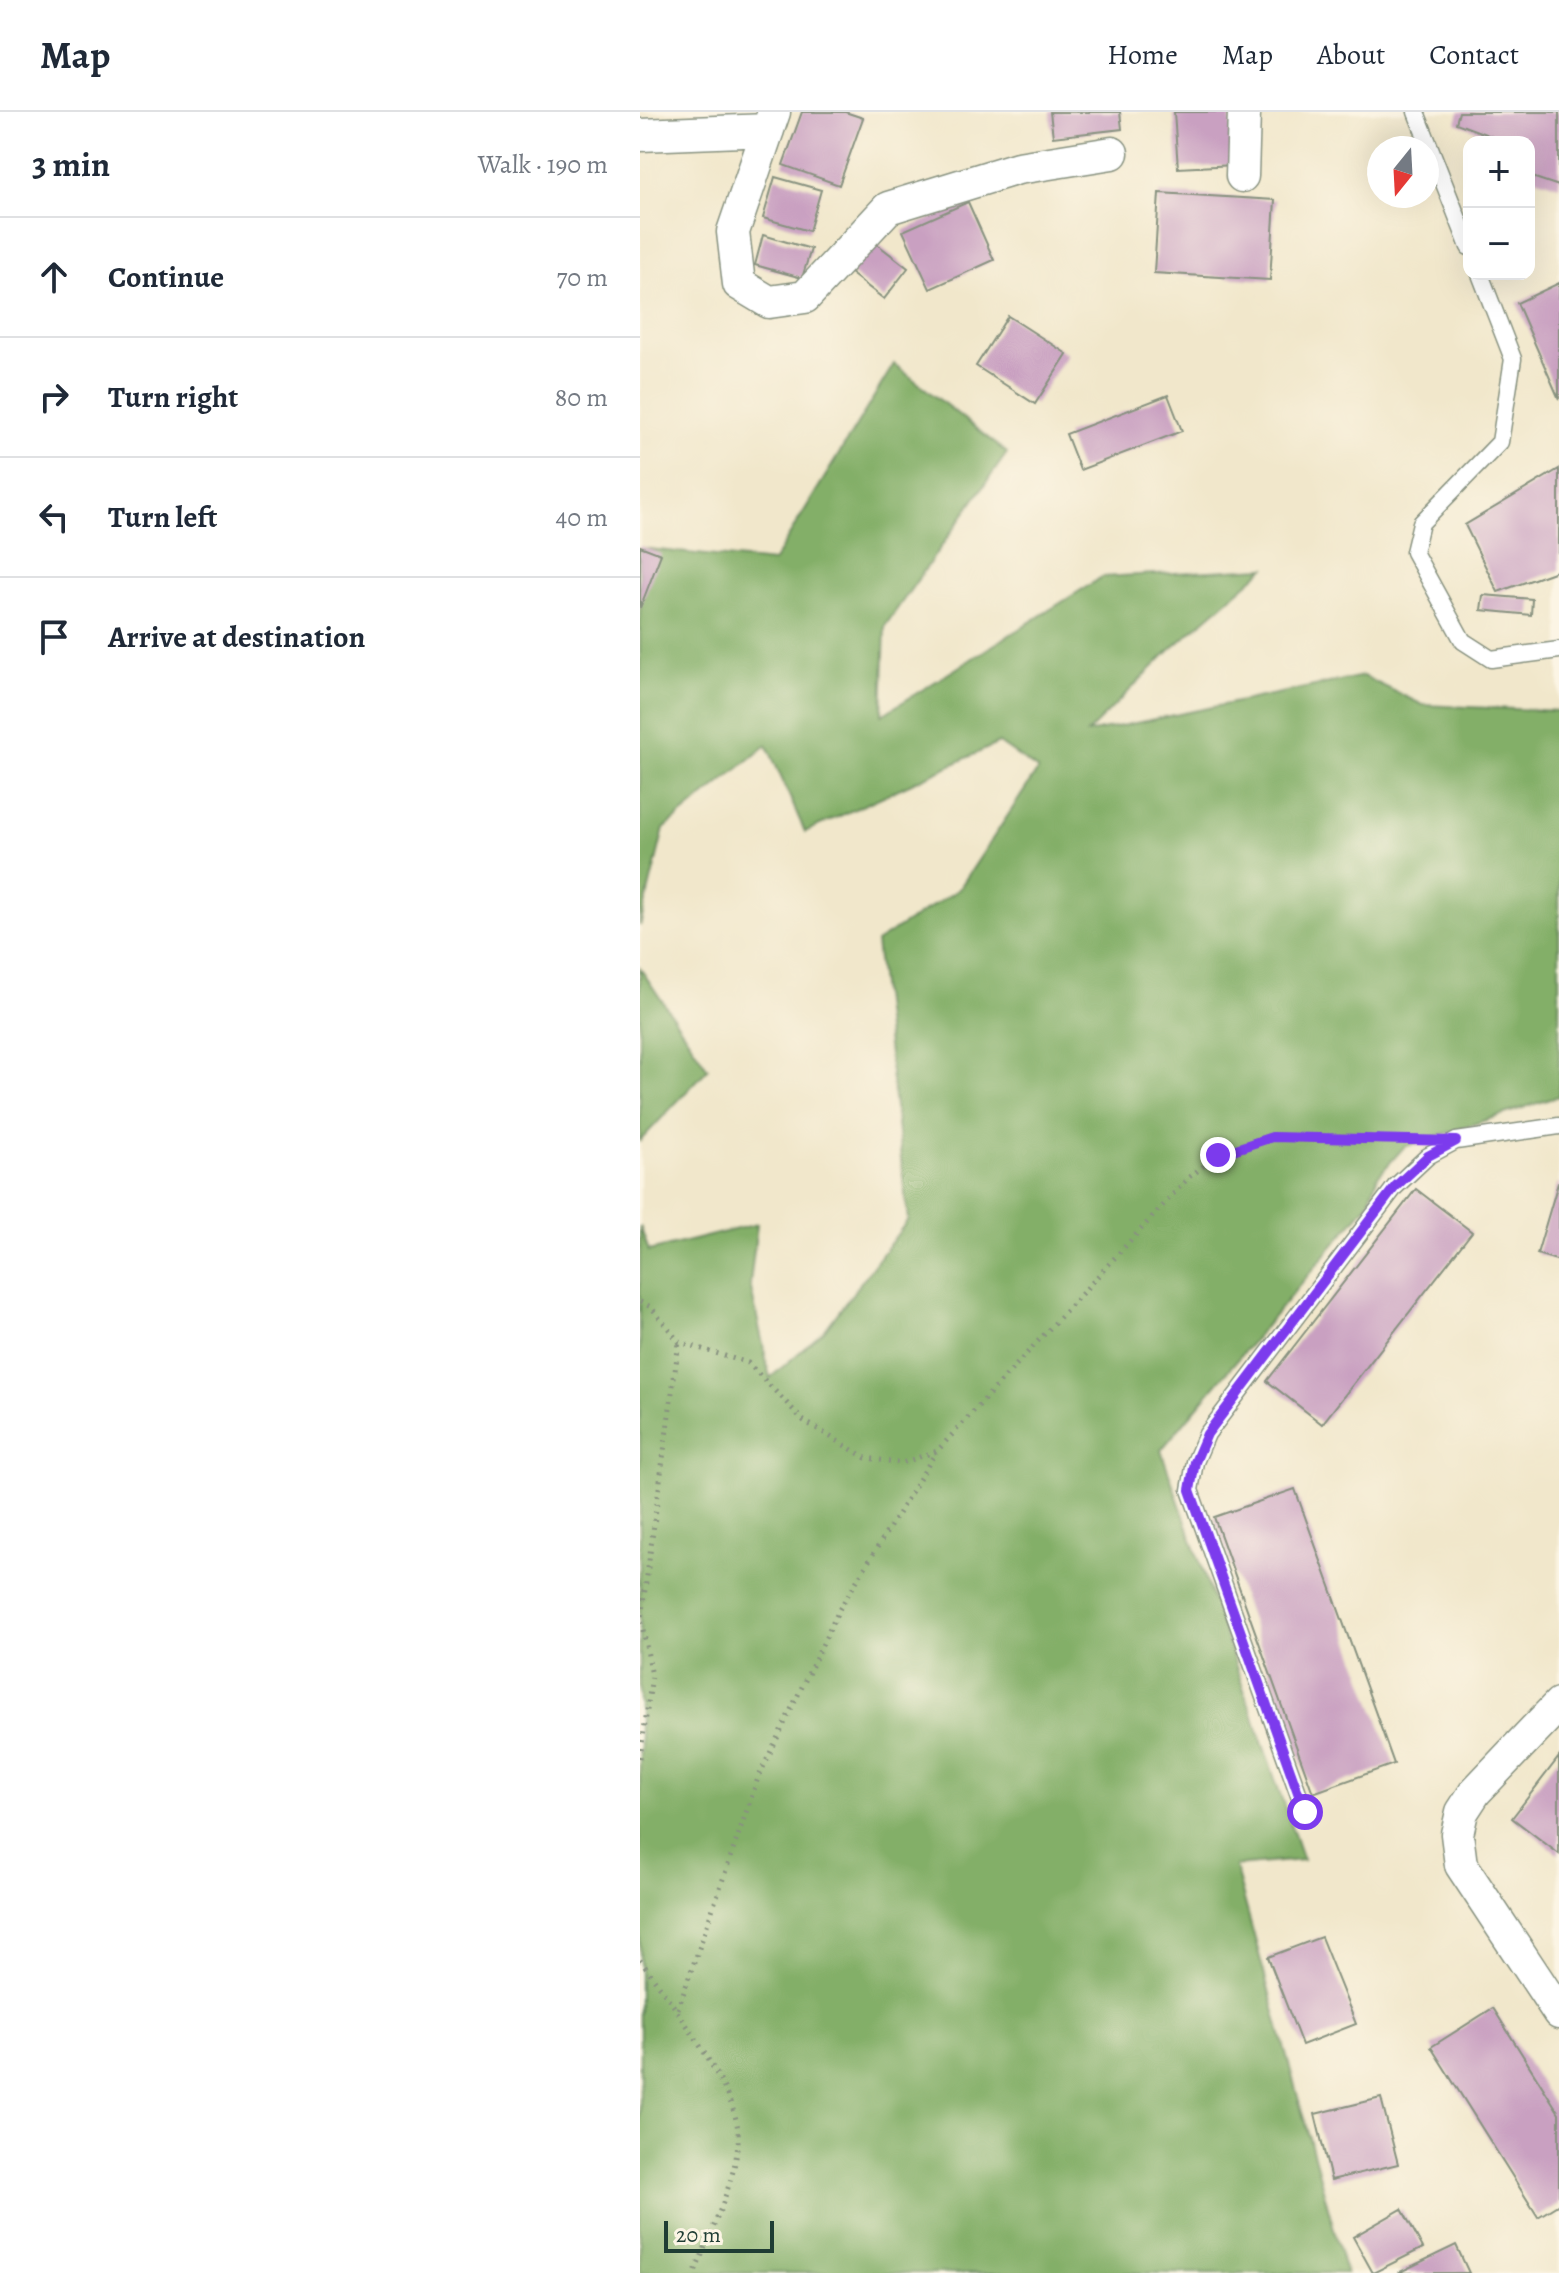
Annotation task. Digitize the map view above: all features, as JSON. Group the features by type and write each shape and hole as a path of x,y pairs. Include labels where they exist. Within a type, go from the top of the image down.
{"street":[{"path":"1242,176 1244,112"},
{"path":"640,135 771,121 733,232 739,284 769,302 805,297 888,208 1018,168 1112,153"},
{"path":"1559,1704 1475,1792 1462,1812 1457,1834 1461,1865 1559,2013"}],"lane":[{"path":"1416,112 1463,232"},
{"path":"1482,280 1513,359 1500,442 1421,523 1414,552 1463,641 1491,659 1559,650"},
{"path":"1305,1812 1190,1490 1195,1462 1207,1434 1395,1187 1428,1156 1456,1141 1559,1126"}],"path":[{"path":"678,2009 758,1778 840,1608 937,1451 1188,1178 1218,1155 1272,1137 1456,1141"},
{"path":"640,1302 651,1307 679,1342 748,1363 804,1421 866,1458 902,1463 937,1451"},
{"path":"640,1758 652,1676 641,1619 679,1342"},
{"path":"640,1960 678,2009 727,2097 738,2130 733,2167 695,2273"}],"green space":[{"path":"894,364 1007,453 885,626 882,715 1102,577 1265,568 1170,650 1087,733 1363,676 1423,705 1559,711 1559,1096 1404,1147 1378,1176 1368,1204 1161,1450 1303,1860 1235,1866 1346,2273 640,2273 640,1226 649,1251 757,1224 750,1284 770,1378 824,1331 908,1220 876,942 959,889 1038,770 999,743 805,832 767,745 664,829 640,926 640,548 773,562"},
{"path":"640,968 708,1069 640,1141"}],"building":[{"path":"802,112 845,112 863,118 839,185 783,165"},
{"path":"1050,112 1120,112 1122,129 1053,137"},
{"path":"1174,112 1230,112 1234,165 1178,168"},
{"path":"1459,112 1559,112 1559,186 1535,178 1535,136 1491,136 1456,123"},
{"path":"775,177 821,190 809,231 763,218"},
{"path":"1159,193 1275,200 1270,280 1154,273"},
{"path":"968,202 994,260 930,289 903,231"},
{"path":"763,235 811,249 802,278 755,265"},
{"path":"873,241 908,268 884,299 849,272"},
{"path":"1559,283 1559,399 1517,303"},
{"path":"1008,316 1067,354 1035,404 976,366"},
{"path":"1168,395 1182,431 1080,470 1066,434"},
{"path":"1559,469 1559,570 1498,592 1465,525"},
{"path":"640,546 661,554 640,608"},
{"path":"1483,595 1532,599 1531,615 1481,610"},
{"path":"1559,1183 1559,1261 1537,1254"},
{"path":"1416,1189 1472,1232 1322,1424 1267,1381"},
{"path":"1295,1489 1394,1764 1313,1793 1214,1517"},
{"path":"1559,1757 1559,1854 1512,1818"},
{"path":"1321,1937 1356,2024 1302,2045 1268,1957"},
{"path":"1493,2008 1559,2113 1559,2204 1538,2217 1431,2047"},
{"path":"1381,2098 1398,2164 1331,2180 1315,2114"},
{"path":"1402,2209 1423,2248 1373,2273 1353,2237"},
{"path":"1456,2245 1469,2273 1398,2273"}],"route":[{"path":"1218,1155 1272,1137 1456,1141 1428,1156 1395,1187 1207,1434 1195,1462 1190,1490 1305,1812"}]}
